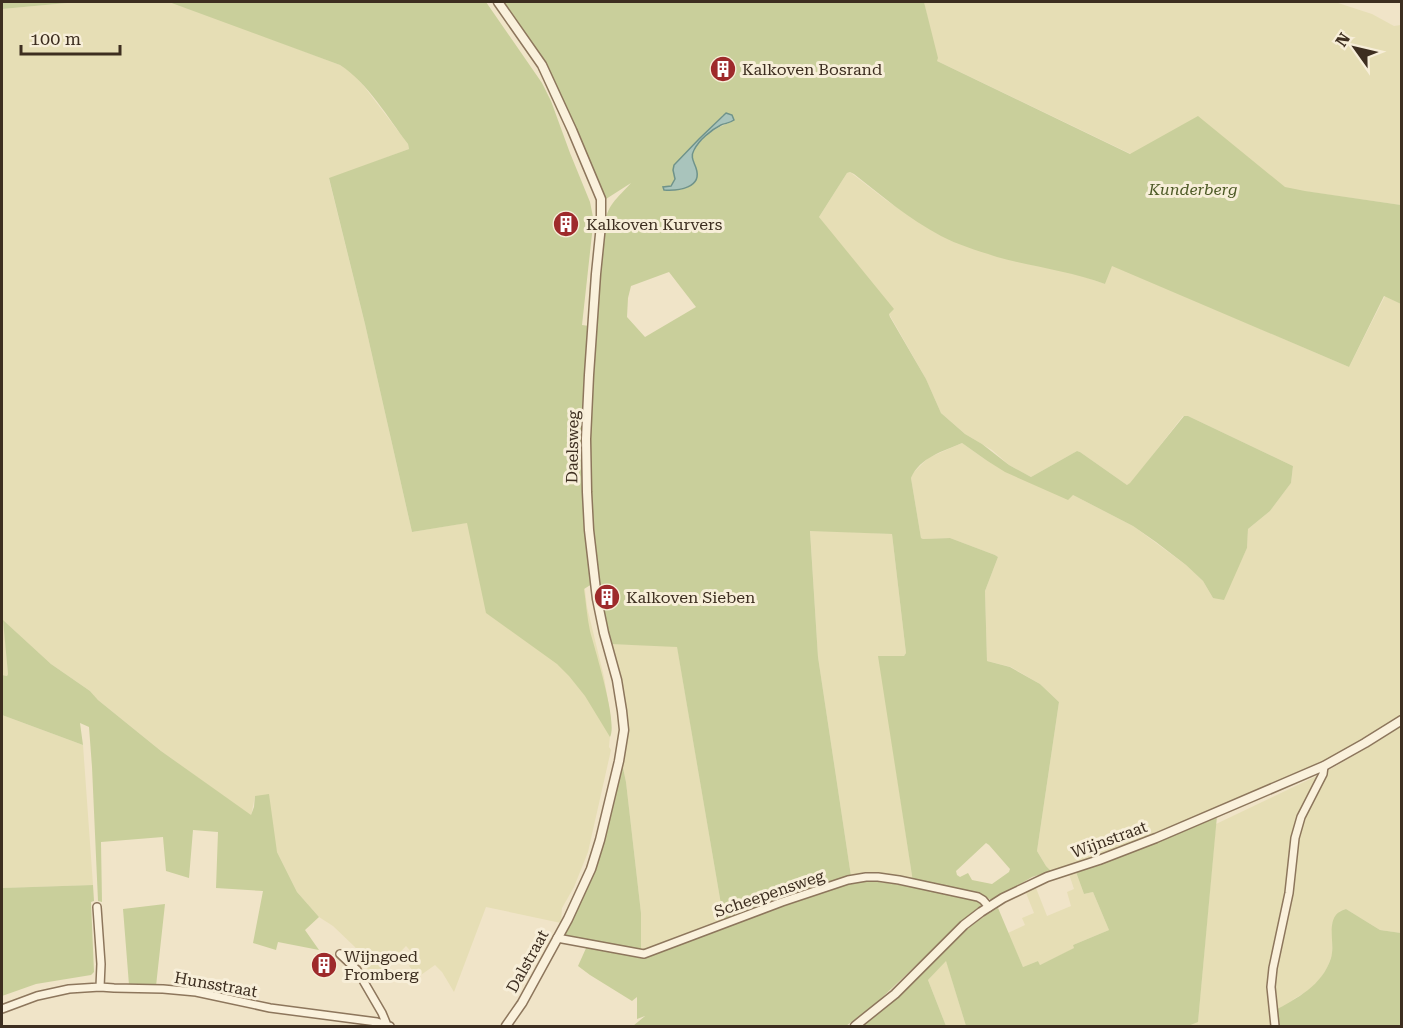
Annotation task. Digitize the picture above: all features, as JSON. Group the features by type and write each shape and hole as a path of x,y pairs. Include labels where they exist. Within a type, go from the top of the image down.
{"street":[{"name":"Daelsweg","path":"498,2 542,65 599,192 602,206 589,375 587,500 597,599 617,680 624,730 619,761 594,861 573,908"},
{"name":"Wijnstraat","path":"855,1026 895,994 955,933 988,907 1023,887 1099,860 1324,766 1401,720"},
{"path":"1275,1026 1271,987 1289,893 1296,834 1301,817 1323,774 1324,766"},
{"name":"Scheepensweg","path":"557,938 644,954 792,899 848,880 866,877 885,878 963,893 980,898 988,907"},
{"path":"98,907 100,987"},
{"name":"Dalstraat","path":"506,1026 522,1003 573,908"},
{"path":"340,954 357,970 388,1025"},
{"name":"Hunsstraat","path":"2,1009 53,992 100,987 163,989 190,991 264,1007 388,1025"}],"shaded area":[{"path":"78,2 173,2 340,65 351,72 363,85 408,144 409,149 329,179 365,324 412,532 489,519 581,555 587,607 604,677 611,725 609,747 611,750 588,852 574,887 562,908 561,923 486,907 454,992 435,965 418,977 409,966 417,958 406,946 374,980 355,947 333,926 319,917 297,892 277,852 255,796 251,816 161,751 90,691 51,664 4,621 8,674 7,676 2,675 2,9"},
{"path":"924,2 1335,2 1372,14 1394,26 1401,25 1401,205 1296,190 1131,154 937,61"},
{"path":"850,172 886,200 942,236 999,257 1073,273 1105,284 1112,265 1349,367 1385,296 1401,304 1402,714 1399,718 1334,756 1158,833 1051,871 1037,851 1059,702 1040,684 1011,667 987,661 985,591 998,557 950,538 921,538 912,474 928,458 962,443 986,460 1073,495 1133,526 1186,565 1203,581 1213,598 1241,561 1247,548 1248,529 1270,511 1291,483 1293,466 1188,416 1183,416 1127,485 1077,451 1031,477 1009,465 992,450 965,434 941,413 926,379 889,314 819,217 847,173"},
{"path":"810,530 892,534 906,653 904,656 879,656 913,882 874,875 851,876 818,657"},
{"path":"609,644 677,646 724,922 651,950 641,951 641,913 626,782 621,758 624,740"},
{"path":"2,715 83,745 93,885 2,888"},
{"path":"1401,726 1401,933 1380,930 1346,909 1340,911 1332,924 1332,955 1327,968 1309,990 1294,999 1277,1026 1188,1026 1198,1021 1216,824 1329,770"},
{"path":"1076,872 1084,894 1093,892 1109,930 1073,945 1075,948 1040,965 1038,961 1023,967 1008,933 1025,925 1022,918 1034,913 1026,893 1036,888 1047,916 1071,906 1067,892 1074,889 1069,874"},
{"path":"946,960 966,1026 946,1026 928,980"}],"green space":[{"path":"2,2 78,2 2,9"},
{"name":"Kunderberg","path":"169,2 486,2 542,83 590,202 593,225 582,325 589,326 590,432 597,290 593,264 595,238 605,227 610,208 631,183 606,199 546,67 502,2 924,2 937,61 1130,154 1198,116 1285,187 1401,205 1401,304 1384,296 1349,367 1112,266 1105,284 997,257 961,245 918,222 854,174 847,173 819,217 894,309 889,314 890,317 926,379 941,413 965,434 1009,465 1031,477 1077,451 1127,485 1184,416 1188,416 1293,466 1291,483 1270,511 1248,529 1247,548 1224,600 1213,598 1203,581 1186,565 1133,526 1073,495 1068,500 1005,472 962,443 926,460 915,471 911,478 921,538 950,538 998,557 985,591 987,661 1010,667 1040,684 1059,702 1037,851 1051,871 1032,877 993,900 951,887 913,882 878,656 904,656 906,653 892,534 810,531 818,657 851,876 724,922 677,647 609,644 592,584 584,589 590,631 609,702 612,729 610,737 585,696 557,664 486,613 467,523 412,532 329,178 409,149 408,144 369,91 340,65","holes":["723,115 731,122 709,134 692,153 697,172 695,182 687,188 666,191 664,187 669,187 675,180 674,165","669,272 696,307 645,337 627,317 631,286","986,843 1010,869 992,884 972,880 968,873 960,877 956,871"]},
{"path":"3,620 51,664 90,691 161,751 251,815 255,796 269,794 277,852 297,892 319,917 305,930 319,950 278,942 276,950 253,943 263,891 216,888 218,832 193,830 189,878 166,871 163,837 101,842 102,902 98,901 89,727 80,723 83,745 2,715 2,675 7,676 8,674"},
{"path":"621,758 626,782 641,913 641,951 564,937 563,934 595,869"},
{"path":"1217,816 1198,1022 1188,1026 966,1026 946,961 928,980 946,1026 863,1026 903,993 962,934 998,908 1023,967 1038,961 1040,965 1074,948 1073,945 1109,930 1093,892 1084,894 1076,872 1135,851"},
{"path":"863,880 978,899 981,905 873,1006 846,1026 633,1026 645,1016 637,1019 637,997 632,1001 578,966 587,946 645,956 759,913 850,882"},
{"path":"93,885 94,901 91,902 94,972 91,975 36,984 2,996 2,888"},
{"path":"165,904 156,986 129,985 123,909"},
{"path":"1346,909 1380,930 1401,933 1401,1026 1277,1026 1274,1011 1308,990 1327,968 1332,952 1332,923 1339,912"}],"water":[{"path":"726,113 732,115 734,120 709,132 692,155 697,175 693,184 682,189 664,190 663,187 671,186 675,179 674,165"}],"place":[{"name":"Kalkoven Bosrand","path":"723,69"},
{"name":"Kalkoven Kurvers","path":"566,224"},
{"name":"Kalkoven Sieben","path":"607,597"},
{"name":"Wijngoed Fromberg","path":"324,965"}]}
